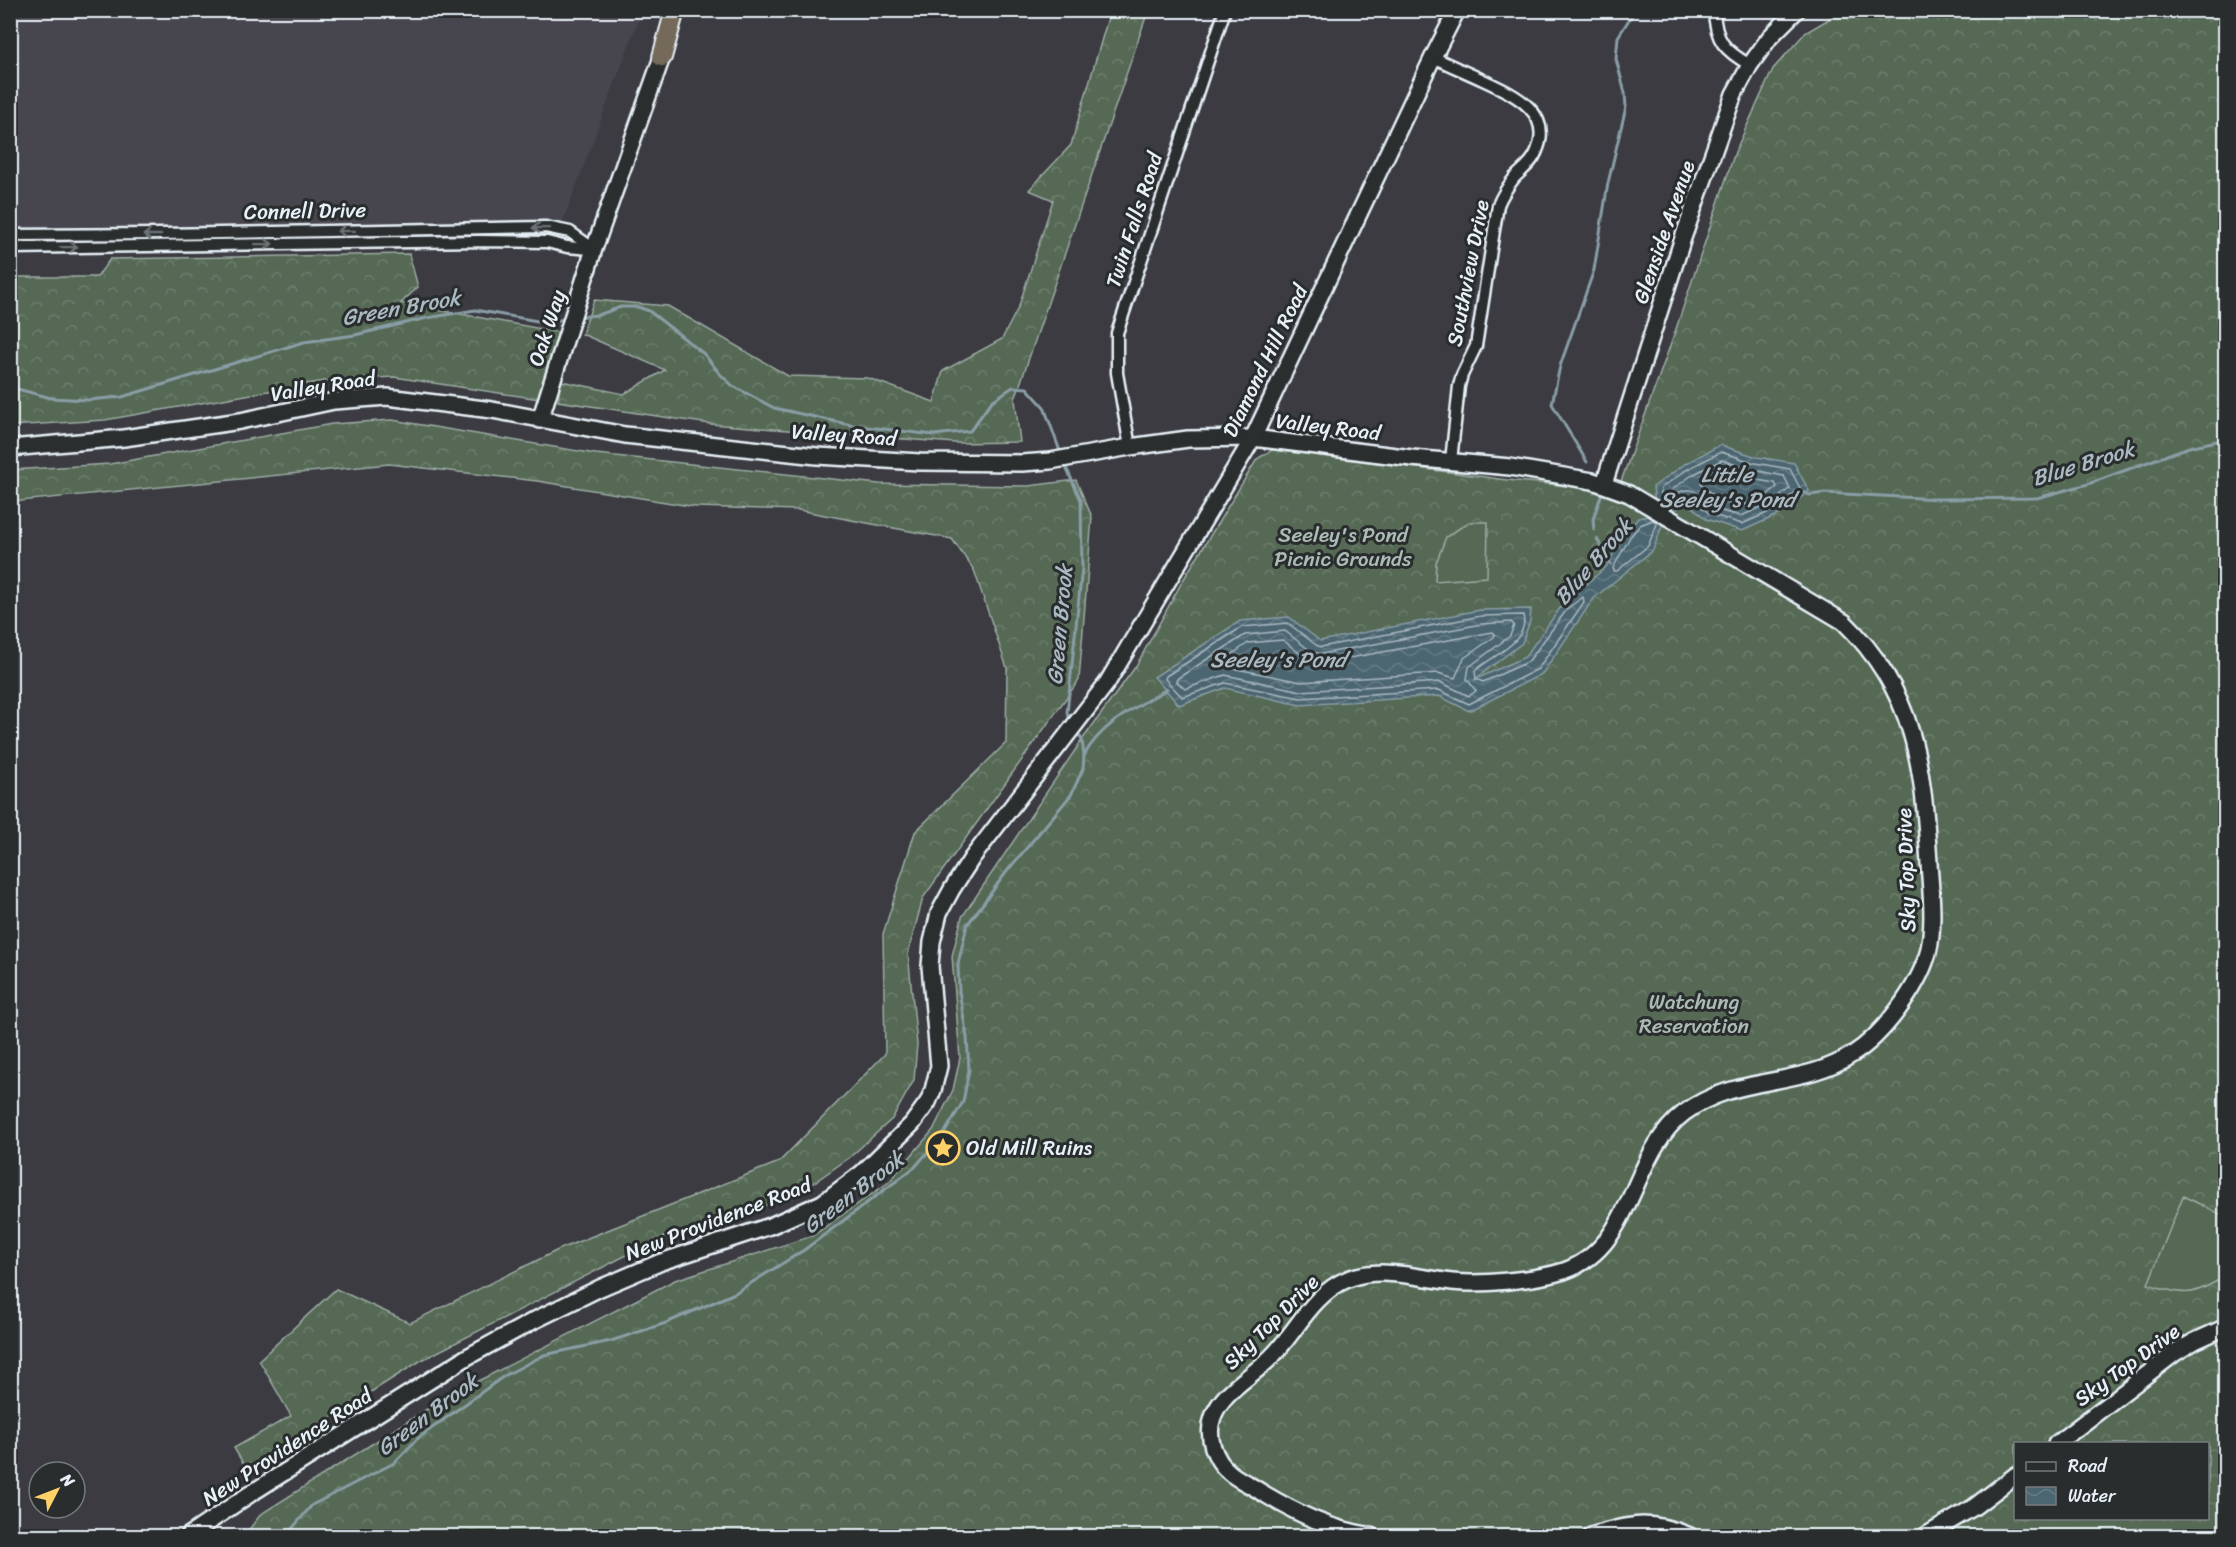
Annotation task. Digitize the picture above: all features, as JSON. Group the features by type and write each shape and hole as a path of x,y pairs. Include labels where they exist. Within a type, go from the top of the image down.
{"highway":[{"path":"662,57 675,10"}],"main road":[{"name":"Diamond Hill Road","path":"1084,714 1120,662 1253,438 1456,10"},
{"name":"Glenside Avenue","path":"1604,484 1683,238 1734,94 1750,65 1770,37 1797,10"},
{"path":"594,249 662,57"},
{"name":"Oak Way","path":"540,420 594,249"},
{"name":"Valley Road","path":"10,448 134,437 240,421 297,408 366,397 409,398 492,410 625,435 817,456 931,462 1050,461 1188,439 1253,438 1412,458 1510,467 1604,484 1669,519"},
{"name":"Sky Top Drive","path":"1372,1536 1322,1524 1294,1512 1229,1472 1215,1455 1210,1435 1212,1419 1222,1400 1273,1355 1308,1311 1328,1291 1348,1279 1373,1273 1457,1282 1484,1282 1544,1276 1566,1271 1583,1262 1603,1245 1616,1229 1649,1158 1664,1133 1682,1115 1711,1097 1733,1088 1821,1070 1854,1054 1869,1042 1894,1013 1907,995 1927,957 1932,921 1926,806 1919,759 1905,711 1880,664 1863,640 1844,622 1669,519"},
{"name":"New Providence Road","path":"189,1536 250,1494 467,1357 525,1325 600,1288 661,1263 800,1214 831,1197 874,1163 920,1115 928,1102 937,1078 939,1056 930,966 932,942 939,914 972,858 1084,714"},
{"name":"Sky Top Drive","path":"2057,1442 2175,1353 2226,1327"},
{"path":"1925,1536 1974,1507 2014,1477"},
{"path":"1591,1536 1635,1524 1662,1527 1690,1536"}],"street":[{"name":"Twin Falls Road","path":"1130,447 1117,373 1117,333 1225,10"},
{"path":"1714,10 1720,41 1734,56 1750,65"},
{"name":"Southview Drive","path":"1432,57 1518,97 1526,103 1536,117 1540,133 1537,152 1508,186 1498,205 1476,346 1459,386 1451,461"},
{"name":"Connell Drive","path":"10,235 546,227 570,232 594,249"},
{"name":"Connell Drive","path":"10,248 478,241 547,242 567,247 594,249"}],"shaded area":[{"path":"10,11 642,11 562,224 11,229"}],"green space":[{"path":"1110,11 1148,11 1015,399 1020,442 955,443 710,424 558,401 561,381 624,394 665,370 582,334 594,300 668,306 788,376 868,378 934,402 943,371 1002,339 1019,306 1053,200 1029,190 1071,145"},
{"name":"Watchung Reservation","path":"1847,11 2225,11 2225,1536 244,1536 261,1514 443,1399 675,1280 812,1236 889,1182 933,1130 953,1090 960,1058 952,956 962,917 1082,740 1136,666 1182,582 1257,459 1272,450 1572,487 1615,498 1674,335 1735,152 1773,69 1805,33 1839,13"},
{"path":"409,254 418,287 401,303 558,332 539,399 394,377 325,381 105,420 11,426 11,283 18,277 97,277 110,259"},
{"path":"392,420 596,454 879,484 1028,486 1076,480 1092,517 1079,680 923,898 908,953 917,1044 914,1080 892,1119 849,1158 793,1197 658,1239 420,1361 247,1470 234,1448 291,1416 259,1360 336,1289 410,1323 560,1249 779,1162 885,1054 883,934 915,832 1006,743 1007,668 974,570 952,539 798,510 696,507 537,481 389,464 11,502 11,470 110,464 332,424"},
{"path":"1469,522 1488,522 1487,577 1435,581 1436,563 1446,537"},
{"path":"2183,1196 2226,1217 2225,1276 2204,1288 2188,1292 2148,1284"}],"water":[{"name":"Seeley's Pond","path":"1720,445 1757,457 1794,463 1809,491 1780,514 1742,531 1706,519 1688,503 1672,511 1662,526 1653,550 1594,598 1542,674 1469,711 1439,696 1300,705 1225,688 1179,705 1154,677 1240,621 1289,617 1320,641 1480,610 1531,609 1530,621 1522,643 1474,680 1525,657 1563,604 1606,567 1625,534 1638,518 1648,516 1655,502 1653,487 1685,464"}],"waterway":[{"path":"1587,462 1552,404 1560,366 1594,270 1608,183 1626,107 1625,93 1616,59 1618,37 1635,10"},
{"name":"Green Brook","path":"577,317 598,315 621,307 638,307 649,311 704,354 733,386 774,408 851,425 934,435 970,431 992,401 1013,387 1027,388 1044,407 1061,454"},
{"name":"Green Brook","path":"10,387 51,398 88,400 122,397 304,342 355,335 427,318 475,310 543,322 567,319"},
{"path":"2219,439 2226,421"},
{"name":"Blue Brook","path":"1802,492 1810,495 1825,493 1939,499 2037,498 2088,484 2189,447 2226,439"},
{"name":"Green Brook","path":"1064,463 1081,500 1082,568 1067,713 1072,721"},
{"path":"1594,530 1593,519 1602,493"},
{"path":"1597,539 1611,564"},
{"name":"Blue Brook","path":"1084,756 1100,734 1110,725 1167,689"},
{"name":"Green Brook","path":"286,1536 312,1505 394,1463 417,1439 504,1376 544,1355 611,1341 666,1323 735,1293 804,1250 915,1167 945,1132 963,1102 969,1070 958,964 967,925 1008,870 1071,795 1083,769 1082,740 1076,730"}],"place":[{"name":"Old Mill Ruins","path":"943,1148"}],"water label":[{"name":"Little Seeley's Pond","path":"1727,486"}],"park label":[{"name":"Seeley's Pond Picnic Grounds","path":"1343,547"}]}
